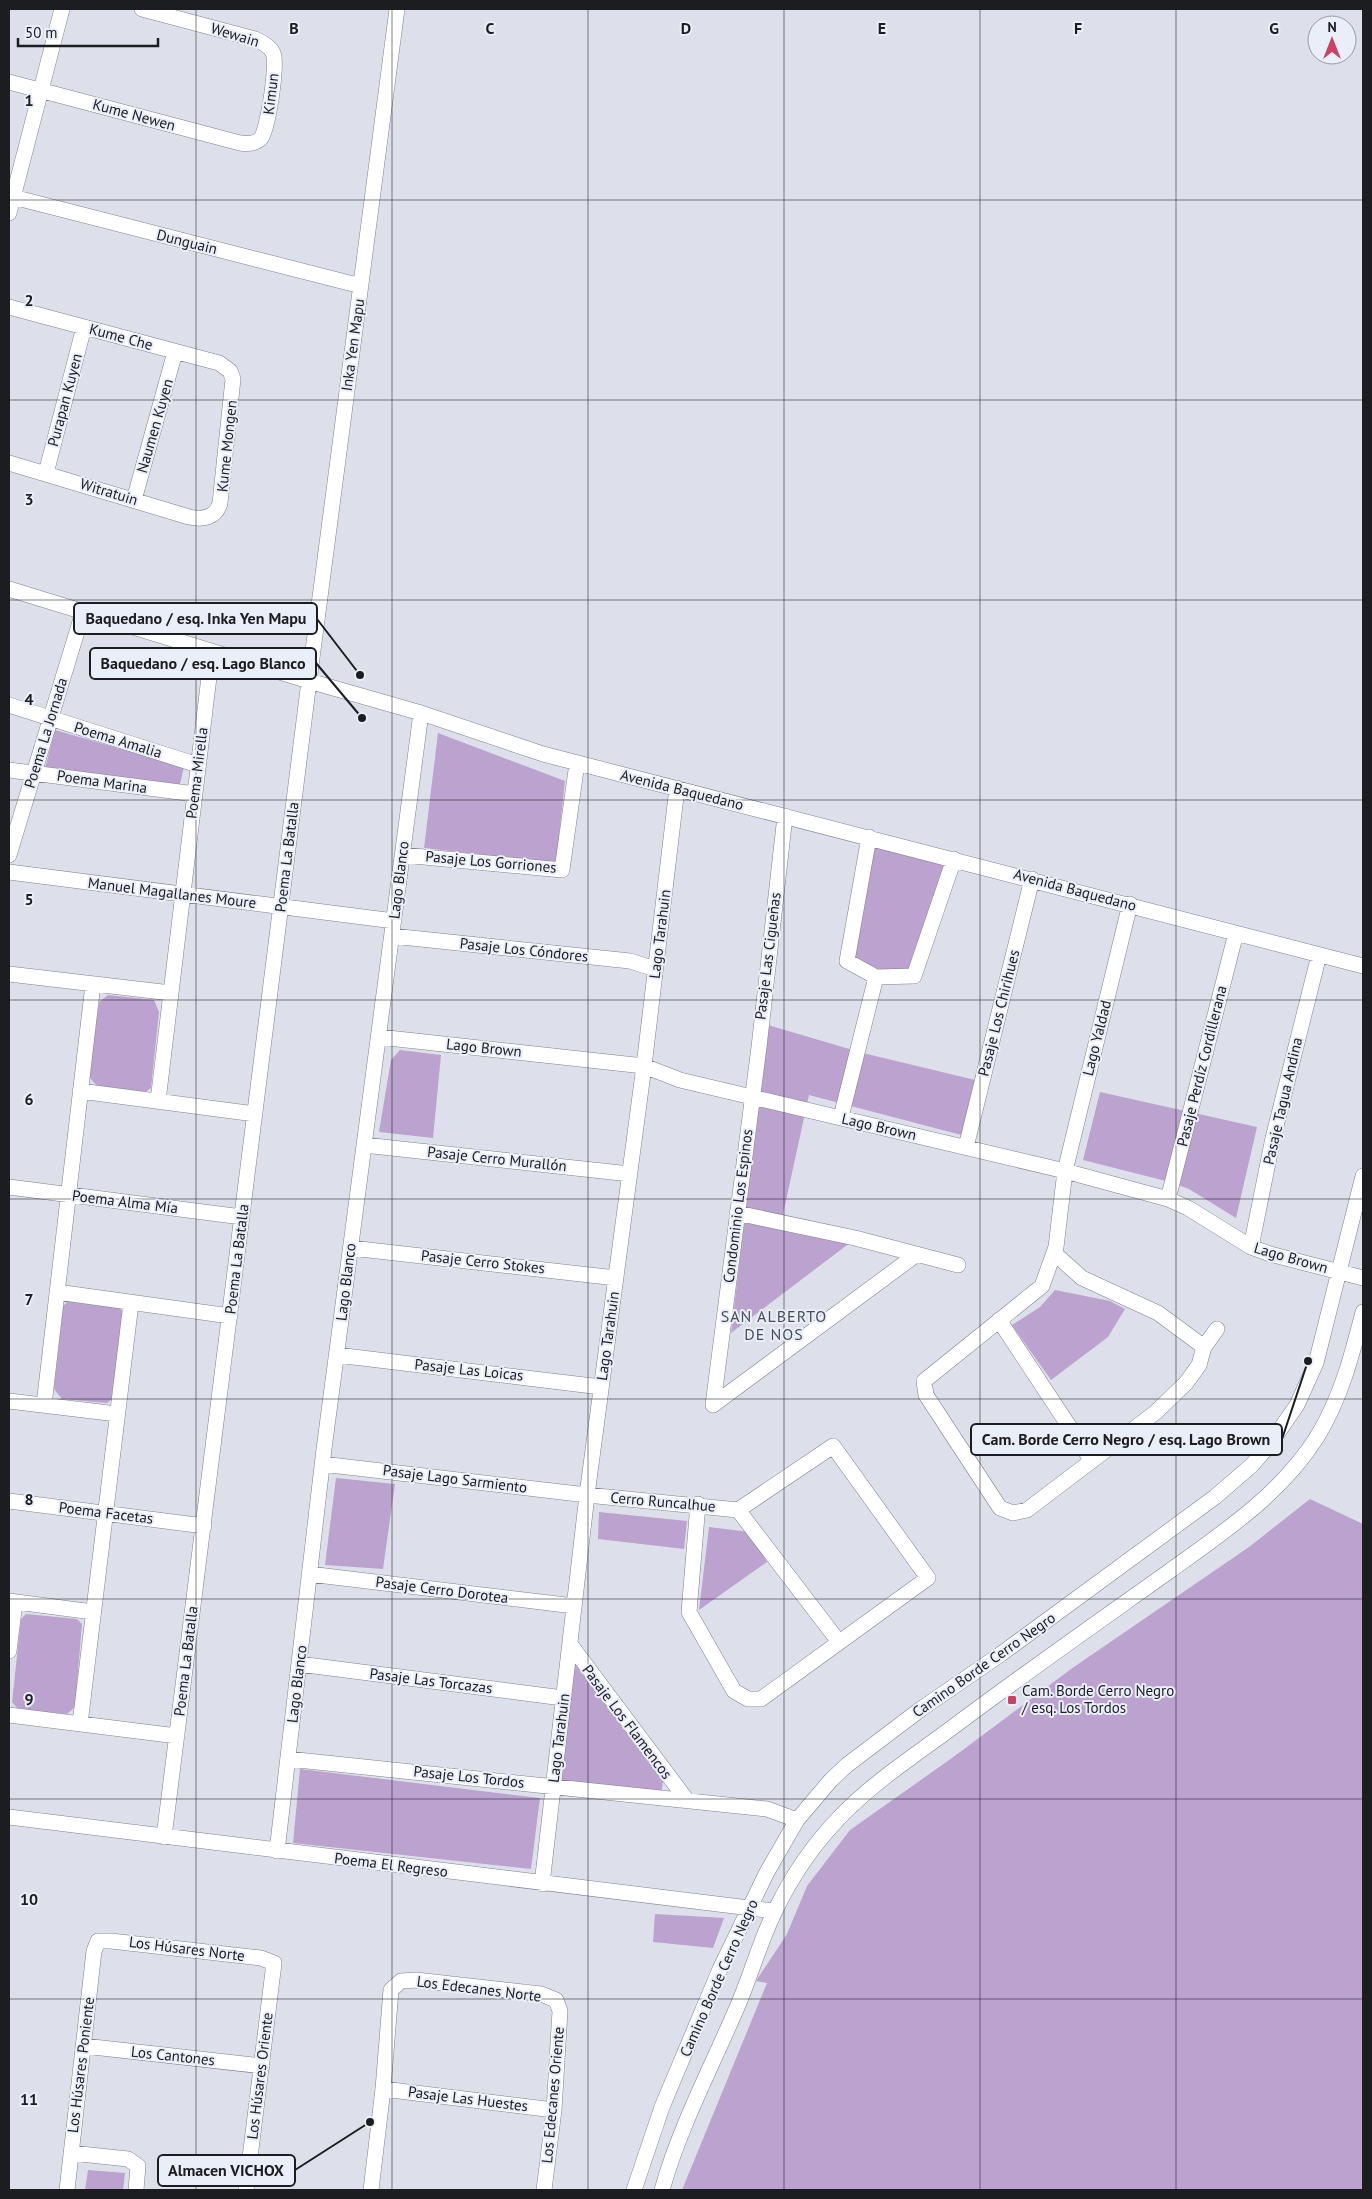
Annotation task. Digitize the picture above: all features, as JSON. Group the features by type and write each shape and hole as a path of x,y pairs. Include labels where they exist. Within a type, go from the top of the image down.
{"street":[{"path":"9,213 62,9"},
{"name":"Wewain","path":"142,9 255,38 268,46"},
{"name":"Inka Yen Mapu","path":"309,681 398,9"},
{"name":"Kimun","path":"258,140 266,129 275,61 273,53 268,46"},
{"name":"Kume Newen","path":"9,82 240,143 250,144 258,140"},
{"name":"Dunguain","path":"13,197 361,286"},
{"name":"Kume Che","path":"9,307 219,363 230,371"},
{"name":"Purapan Kuyen","path":"46,473 84,327"},
{"name":"Naumen Kuyen","path":"134,500 175,352"},
{"name":"Kume Mongen","path":"210,517 217,511 220,503 233,384 230,371"},
{"name":"Witratuin","path":"9,463 189,517 198,519 210,517"},
{"name":"Avenida Baquedano","path":"9,589 212,652 421,713 577,763 1130,904 1363,966"},
{"name":"Poema La Jornada","path":"9,855 83,612"},
{"name":"Poema Mirella","path":"158,1101 212,652"},
{"name":"Poema La Batalla","path":"164,1837 309,681"},
{"name":"Poema Amalia","path":"9,705 198,765"},
{"name":"Lago Blanco","path":"277,1851 322,1464 421,713"},
{"name":"Pasaje Los Gorriones","path":"402,855 562,870 577,763"},
{"name":"Poema Marina","path":"9,770 195,794"},
{"name":"Lago Tarahuin","path":"542,1884 587,1495 644,1066 676,788"},
{"name":"Pasaje Las Cigueñas","path":"751,1096 759,1047 785,816"},
{"path":"869,837 847,961 876,977 914,976 954,859"},
{"name":"Manuel Magallanes Moure","path":"9,872 281,907 393,928"},
{"name":"Pasaje Los Chirihues","path":"966,1147 1032,879"},
{"name":"Lago Yaldad","path":"1092,1461 1028,1510 1013,1513 1000,1508 926,1395 924,1381 1042,1286 1054,1253 1065,1171 1130,904"},
{"name":"Pasaje Los Cóndores","path":"393,928 630,961 656,969"},
{"name":"Pasaje Perdíz Cordillerana","path":"1168,1199 1236,933"},
{"name":"Pasaje Tagua Andina","path":"1250,1247 1273,1138 1319,955"},
{"path":"9,974 171,993"},
{"path":"841,1117 876,977"},
{"path":"44,1405 94,984"},
{"name":"Lago Brown","path":"379,1037 644,1066 680,1080 1065,1171 1168,1199 1188,1208 1250,1247 1363,1278"},
{"path":"80,1092 255,1114"},
{"name":"Condominio Los Espinos","path":"751,1096 713,1405 917,1254"},
{"name":"Pasaje Cerro Murallón","path":"364,1145 630,1174"},
{"name":"Camino Borde Cerro Negro","path":"634,2190 662,2107 720,1969 787,1835 797,1820 831,1780 853,1761 1207,1503 1252,1465 1286,1422 1306,1387 1316,1363 1363,1176"},
{"name":"Poema Alma Mía","path":"9,1187 242,1217"},
{"path":"737,1213 855,1238 958,1265"},
{"name":"Pasaje Cerro Stokes","path":"351,1248 616,1278"},
{"path":"1054,1253 1082,1278 1158,1313 1204,1347"},
{"path":"56,1292 230,1316"},
{"path":"80,1724 131,1303"},
{"name":"Camino Borde Cerro Negro","path":"662,2190 682,2132 748,1985 774,1911 801,1866 825,1834 868,1790 1028,1671 1222,1533 1266,1496 1315,1440 1325,1422 1344,1380 1363,1312"},
{"path":"999,1320 1092,1461 1156,1412 1186,1383 1199,1365 1204,1347 1217,1329"},
{"name":"Pasaje Las Loicas","path":"337,1355 601,1387"},
{"path":"9,1401 117,1414"},
{"path":"698,1504 689,1612 734,1691 748,1699 761,1700 928,1578 833,1446 738,1510 839,1642"},
{"name":"Pasaje Lago Sarmiento","path":"322,1464 587,1495"},
{"name":"Cerro Runcalhue","path":"587,1495 698,1504 738,1510"},
{"name":"Poema Facetas","path":"9,1501 204,1526"},
{"name":"Pasaje Cerro Dorotea","path":"310,1574 574,1606"},
{"path":"9,1651 12,1602 94,1612"},
{"name":"Pasaje Los Flamencos","path":"570,1644 686,1799"},
{"name":"Pasaje Las Torcazas","path":"299,1664 563,1698"},
{"path":"9,1715 177,1736"},
{"name":"Pasaje Los Tordos","path":"288,1760 767,1808 797,1820"},
{"name":"Poema El Regreso","path":"9,1817 774,1911"},
{"name":"Los Húsares Norte","path":"98,1941 261,1958 274,1963"},
{"name":"Los Húsares Poniente","path":"67,2190 94,1950 98,1941"},
{"name":"Los Húsares Oriente","path":"246,2190 274,1963"},
{"name":"Los Edecanes Norte","path":"383,2089 391,1990 401,1981 416,1980 541,1994 556,2000"},
{"name":"Los Edecanes Oriente","path":"544,2190 554,2110 560,2011 556,2000"},
{"name":"Los Cantones","path":"84,2046 262,2066"},
{"path":"371,2190 383,2089"},
{"name":"Pasaje Las Huestes","path":"383,2089 554,2110"},
{"path":"71,2153 128,2159 138,2166 136,2190"}],"shaded area":[{"path":"55,730 184,767 179,788 45,768"},
{"path":"438,733 565,781 556,863 424,848"},
{"path":"869,837 954,859 914,976 876,977 847,961"},
{"path":"108,995 154,1000 159,1012 151,1088 145,1092 98,1087 89,1077 99,1002"},
{"path":"768,1025 863,1053 975,1080 965,1136 809,1095 780,1228 851,1242 731,1333"},
{"path":"400,1050 441,1055 433,1138 379,1132 391,1060"},
{"path":"1100,1092 1257,1127 1236,1218 1189,1189 1170,1182 1083,1160"},
{"path":"1055,1290 1110,1301 1125,1309 1108,1337 1051,1380 1012,1325 1040,1307"},
{"path":"71,1299 118,1305 124,1314 115,1397 107,1403 62,1399 54,1389 63,1306"},
{"path":"336,1478 395,1484 383,1569 325,1565"},
{"path":"1310,1499 1363,1524 1363,2190 682,2190 767,1983 756,1981 787,1934 807,1886 850,1830 952,1758 1071,1669 1249,1547"},
{"path":"599,1512 687,1521 684,1549 598,1539"},
{"path":"709,1527 749,1532 767,1562 699,1610"},
{"path":"26,1614 77,1619 82,1624 75,1707 67,1714 18,1709 12,1702 21,1619"},
{"path":"575,1664 663,1782 661,1795 561,1782"},
{"path":"300,1769 540,1798 531,1869 293,1843"},
{"path":"655,1914 724,1918 713,1948 653,1942"},
{"path":"88,2170 125,2173 123,2190 85,2190"}],"place":[{"name":"Baquedano / esq. Inka Yen Mapu","path":"360,675"},
{"name":"Baquedano / esq. Lago Blanco","path":"362,718"},
{"name":"Cam. Borde Cerro Negro / esq. Lago Brown","path":"1308,1361"},
{"name":"Cam. Borde Cerro Negro / esq. Los Tordos","path":"1012,1700"},
{"name":"Almacen VICHOX","path":"370,2122"}],"district":[{"name":"SAN ALBERTO DE NOS","path":"774,1325"}]}
